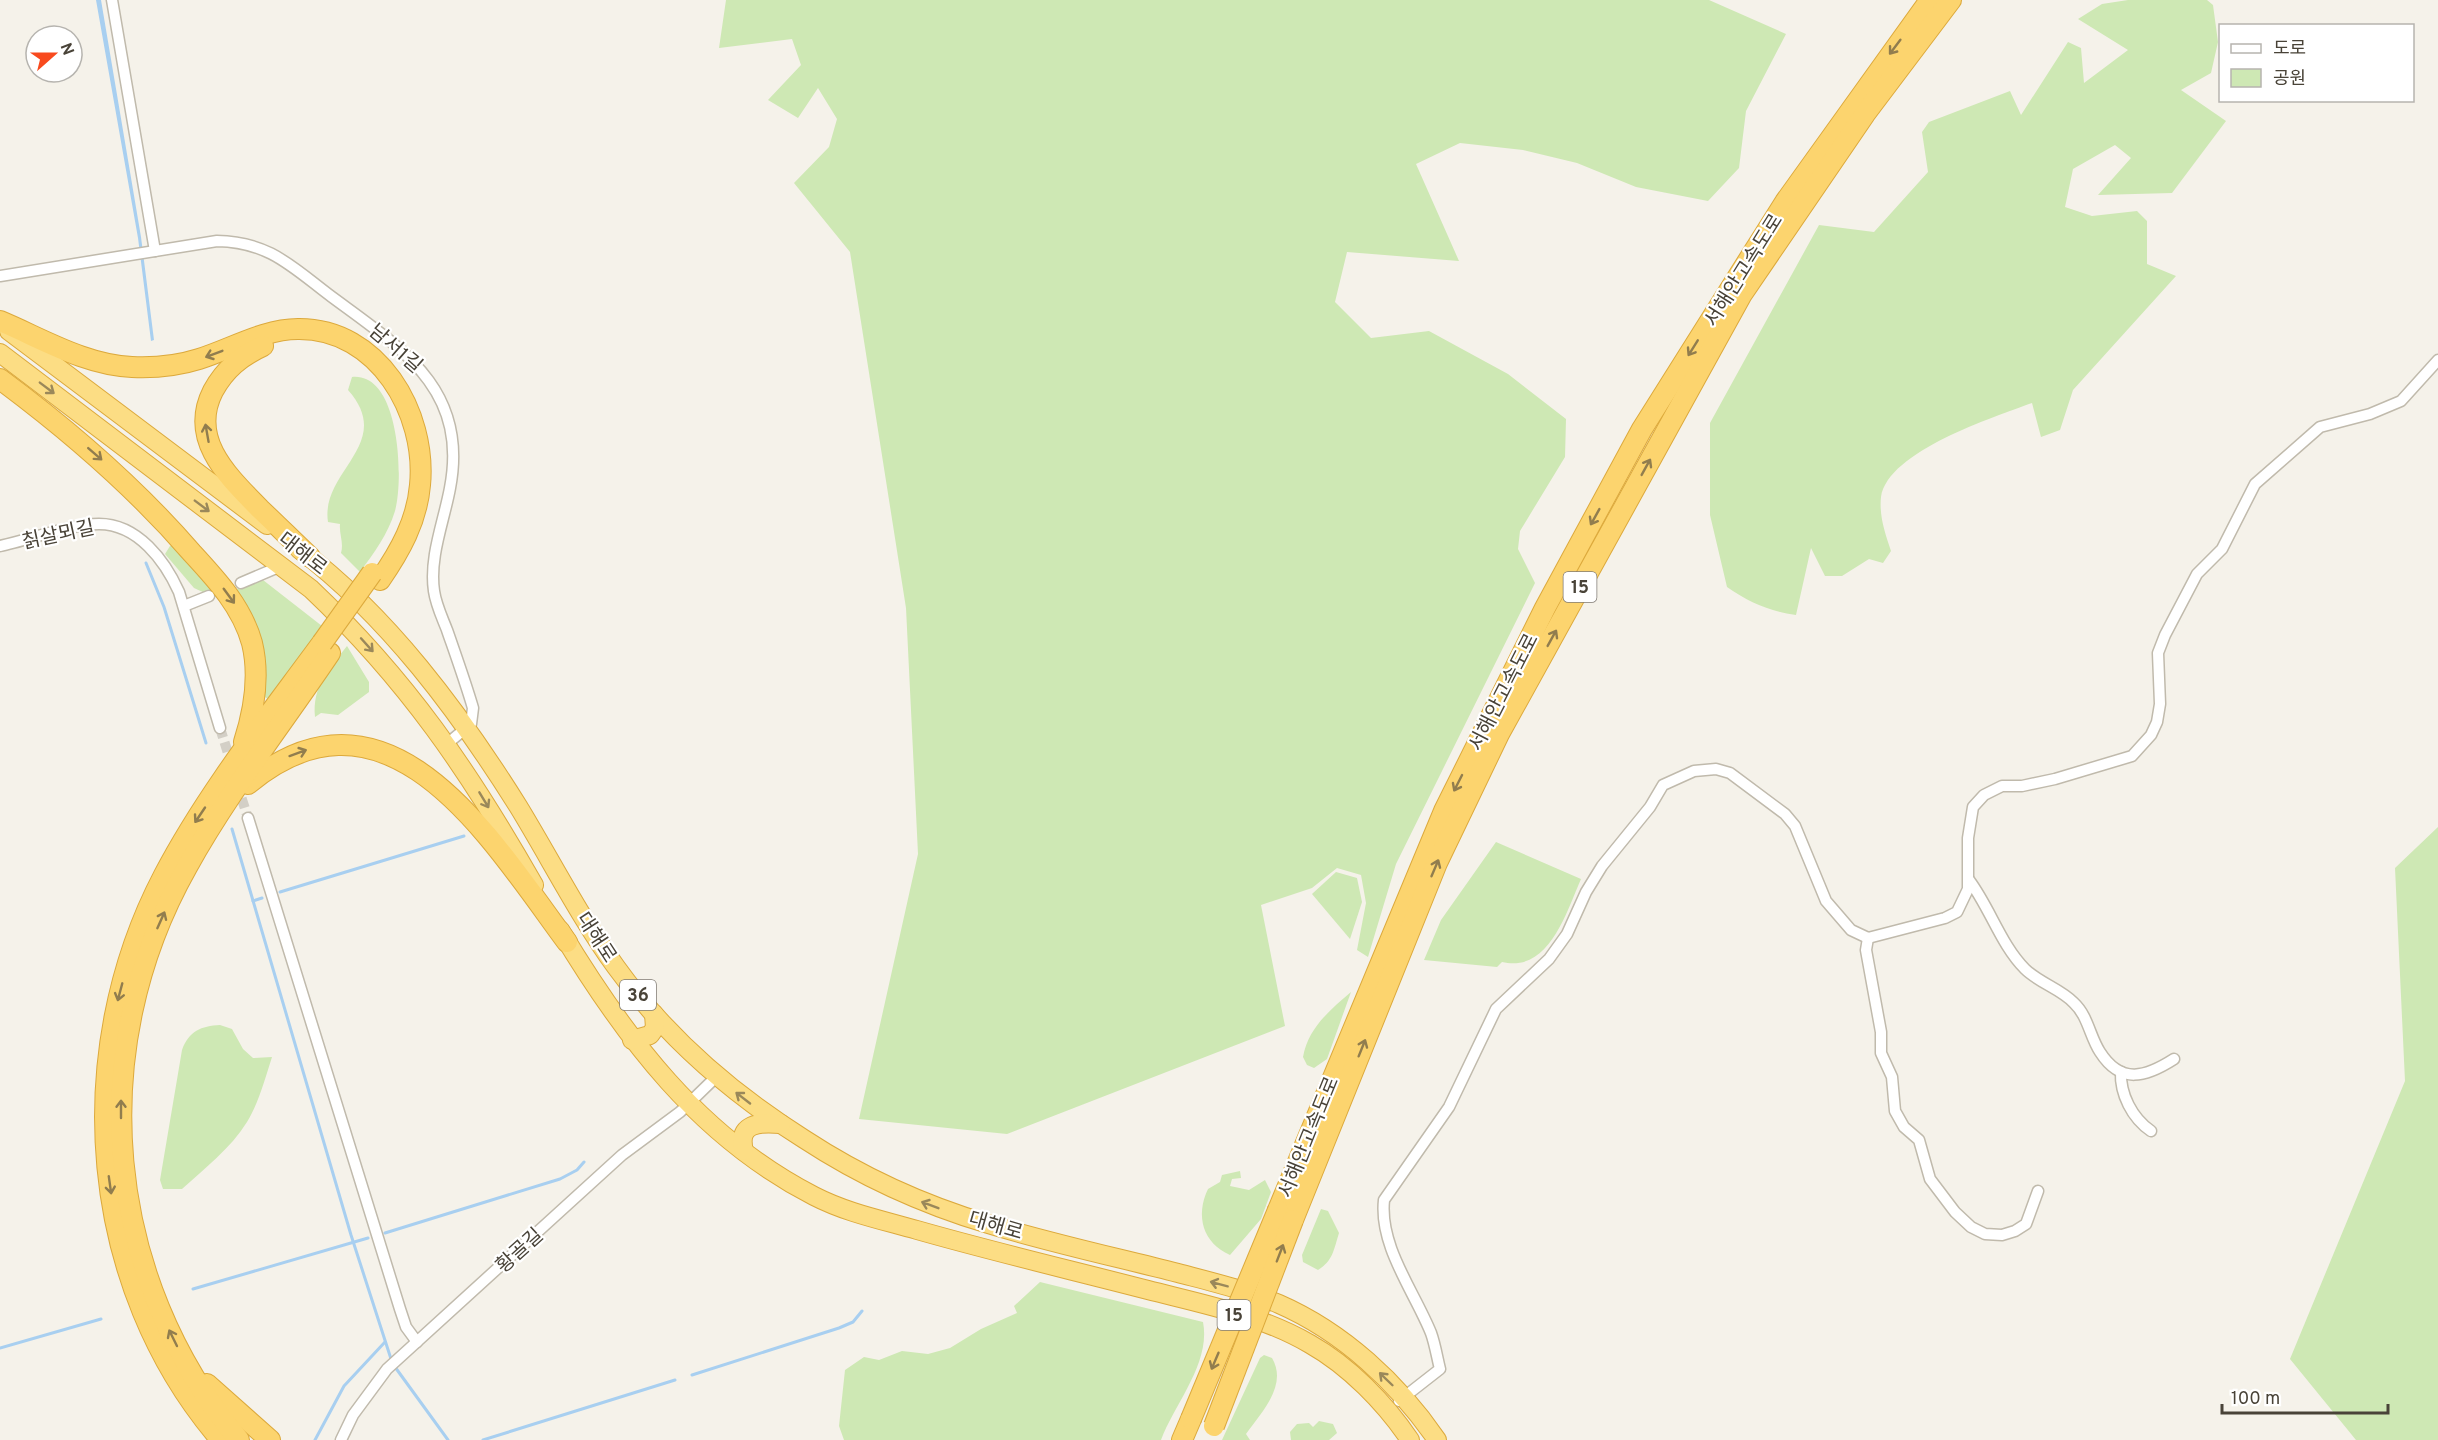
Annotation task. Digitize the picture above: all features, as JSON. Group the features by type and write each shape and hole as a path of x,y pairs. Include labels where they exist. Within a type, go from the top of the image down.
{"highway":[{"name":"서해안고속도로","path":"1211,1433 1286,1215 1444,811 1545,608 1642,429 1785,202 1930,0"},
{"name":"서해안고속도로","path":"1182,1440 1286,1215 1437,863 1498,734 1742,294 1865,114 1951,0"},
{"path":"0,321 84,357 131,367 162,367 188,362 265,334 289,329 326,332 360,347 388,374 403,399 414,429 420,457 420,485 414,517 401,546 376,577 327,647 186,868 148,951 134,1001 123,1060 121,1146 128,1197 148,1278 197,1419 212,1440"},
{"name":"대해로","path":"0,326 62,369 310,557 341,584 404,650 466,729 517,805 593,934 654,1014 716,1077 781,1124 850,1168 893,1190 943,1210 992,1225 1227,1286 1280,1305 1328,1331 1376,1369 1404,1397 1437,1440"},
{"path":"310,557 228,477 213,453 206,430 210,397 223,374 264,346 301,339 339,348 371,369 390,394 405,429 411,467 409,496 398,529 376,577"},
{"name":"대해로","path":"0,353 311,589 365,643 448,743 510,842 567,942 632,1040 688,1104 744,1151 812,1195 860,1215 973,1247 1179,1298 1269,1324 1313,1346 1360,1383 1387,1410 1410,1440"},
{"path":"0,379 74,436 133,490 208,570 237,607 251,642 256,672 250,719 233,766"},
{"path":"255,1440 159,1351 141,1308 113,1212 104,1146 109,1039 132,950 148,909 182,843 233,766 327,647"},
{"path":"232,797 265,770 293,755 311,749 353,744 394,756 416,767 460,806 492,843 567,942"},
{"path":"632,1040 650,1035 655,1028 654,1014"},
{"path":"744,1151 741,1139 744,1131 751,1126 764,1123 781,1124"},
{"path":"182,1373 221,1440"},
{"path":"182,1373 239,1440"},
{"path":"182,1373 270,1440"}],"street":[{"path":"112,0 152,251"},
{"name":"남서1길","path":"0,276 217,241 236,242 264,248 395,343 417,362 434,385 447,412 453,442 453,464 438,541 434,590 473,708 471,724 466,729"},
{"path":"1387,1410 1440,1368 1431,1335 1388,1238 1382,1218 1384,1200 1449,1107 1485,1027 1496,1009 1549,959 1567,934 1586,892 1602,866 1650,807 1663,785 1694,771 1716,769 1730,773 1785,814 1795,826 1826,901 1851,930 1868,938 1945,918 1957,912 1964,902 1969,880 1968,838 1973,807 1984,795 2001,786 2022,786 2055,779 2132,756 2141,749 2157,722 2160,704 2158,653 2165,635 2197,574 2213,561 2222,549 2254,484 2319,427 2370,414 2401,401 2438,360"},
{"name":"칡살뫼길","path":"0,546 90,525 112,527 146,543 170,573 184,606 220,728"},
{"path":"242,583 281,566"},
{"path":"184,606 209,596"},
{"path":"448,743 466,729"},
{"path":"248,818 399,1309 406,1327 417,1342"},
{"path":"1969,880 2025,969 2073,1001 2084,1016 2100,1052 2121,1072 2133,1076 2142,1075 2174,1059"},
{"path":"1868,938 1866,950 1880,1023 1881,1053 1892,1077 1895,1111 1904,1127 1919,1140 1930,1179 1954,1212 1971,1227 1985,1234 2002,1235 2015,1232 2026,1224 2038,1191"},
{"path":"2121,1072 2121,1086 2127,1101 2139,1122 2151,1131"},
{"name":"황골길","path":"341,1440 353,1415 387,1369 622,1155 688,1104 716,1077"}],"green space":[{"path":"726,0 1709,0 1786,34 1746,111 1739,168 1708,201 1636,187 1577,163 1523,150 1460,143 1416,164 1459,261 1347,252 1335,302 1371,338 1429,331 1508,374 1566,419 1565,457 1520,531 1518,549 1535,583 1396,864 1368,957 1357,950 1366,903 1361,875 1337,868 1312,888 1261,905 1285,1026 1007,1134 859,1119 918,854 906,608 850,252 794,183 829,147 837,119 818,88 798,118 768,100 801,65 792,39 719,48"},
{"path":"2128,0 2207,0 2213,5 2218,42 2211,73 2181,90 2226,121 2172,193 2098,195 2131,158 2115,145 2073,169 2065,207 2092,216 2137,211 2147,221 2147,264 2176,276 2073,390 2060,430 2041,437 2032,403 1945,438 1902,465 1888,480 1881,497 1882,518 1891,551 1883,563 1869,559 1842,576 1825,576 1811,548 1796,615 1760,606 1727,587 1710,515 1710,423 1819,225 1874,232 1928,172 1922,132 1929,122 2010,91 2021,115 2068,42 2081,48 2084,83 2128,50 2078,19 2102,4"},
{"path":"352,377 368,380 380,391 389,409 395,430 399,476 398,496 392,519 385,535 360,572 341,553 340,524 328,522 329,504 334,487 361,442 364,426 361,409 348,390"},
{"path":"174,545 215,589 207,594 194,588 165,554 170,546"},
{"path":"263,580 322,626 274,695 268,699 263,696 254,627 235,590"},
{"path":"347,646 369,682 369,692 338,715 321,713 315,717 316,696 323,678"},
{"path":"2438,827 2438,1440 2356,1440 2290,1359 2405,1081 2395,868"},
{"path":"1496,842 1581,879 1554,937 1544,950 1532,958 1518,963 1502,962 1497,967 1424,960 1441,920"},
{"path":"1336,872 1357,878 1362,902 1350,939 1312,894"},
{"path":"1351,992 1327,1059 1314,1068 1307,1065 1303,1057 1315,1028"},
{"path":"220,1025 232,1029 243,1049 253,1058 272,1057 261,1090 241,1132 225,1149 182,1189 163,1189 160,1180 182,1050 188,1038 196,1031"},
{"path":"1240,1171 1241,1178 1232,1179 1230,1186 1249,1190 1265,1180 1271,1192 1261,1219 1230,1255 1221,1250 1208,1236 1202,1219 1202,1209 1208,1189 1220,1182 1222,1175"},
{"path":"1321,1209 1328,1211 1339,1233 1330,1259 1318,1270 1303,1262 1302,1255"},
{"path":"1040,1282 1203,1322 1202,1353 1197,1368 1161,1440 844,1440 839,1426 845,1370 864,1357 879,1360 902,1351 928,1354 950,1348 981,1329 1017,1313 1014,1306"},
{"path":"1264,1355 1272,1358 1276,1368 1277,1378 1271,1398 1246,1434 1250,1440 1222,1440 1260,1358"},
{"path":"1319,1421 1333,1424 1337,1433 1329,1440 1291,1440 1290,1432 1297,1424 1309,1423 1313,1427"}],"water":[{"path":"96,0 101,0 141,237 154,340 151,341 138,238"}],"waterway":[{"path":"146,563 164,607 206,743"},
{"path":"232,829 351,1235 392,1362"},
{"path":"280,892 464,836"},
{"path":"253,901 262,898"},
{"path":"385,1233 560,1179 577,1170 584,1162"},
{"path":"193,1289 368,1238"},
{"path":"692,1375 839,1328 853,1322 862,1311"},
{"path":"0,1348 101,1319"},
{"path":"315,1440 344,1386 385,1342"},
{"path":"395,1367 448,1440"},
{"path":"483,1440 675,1380"}],"tunnel":[{"path":"220,728 232,766"},
{"path":"237,784 248,818"}]}
